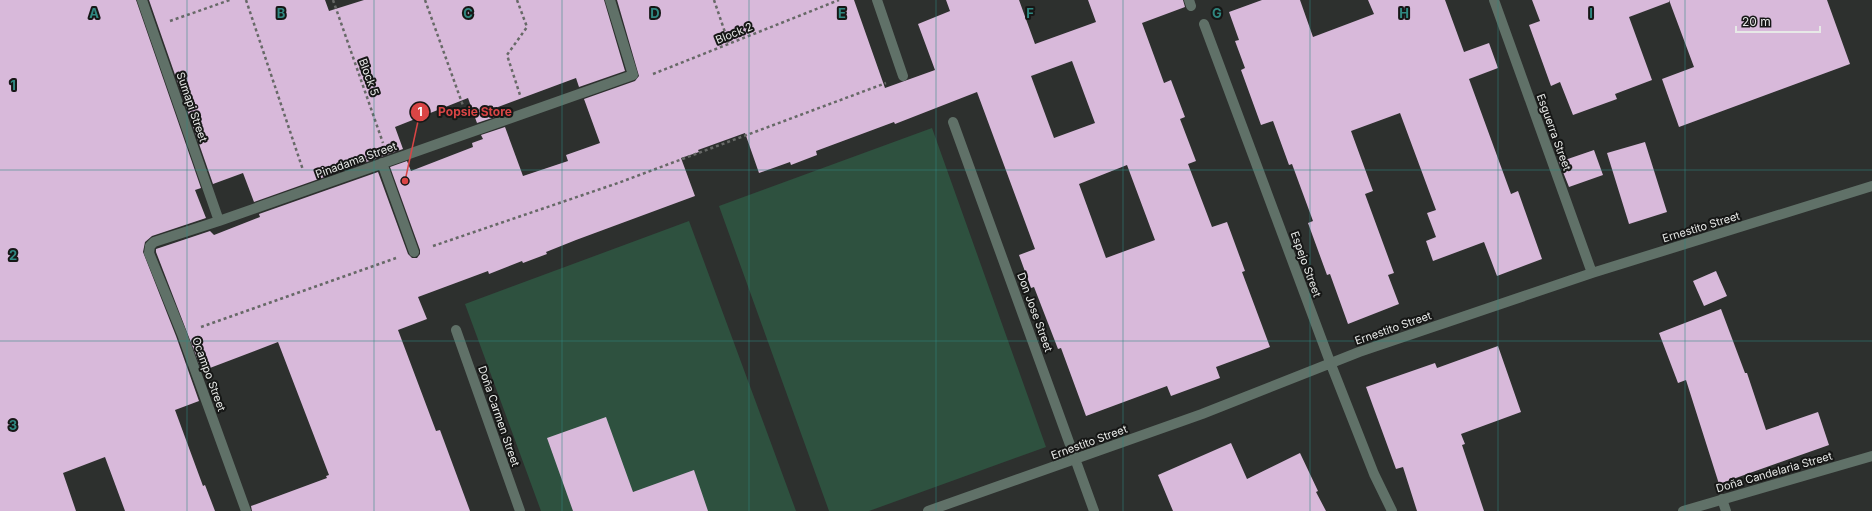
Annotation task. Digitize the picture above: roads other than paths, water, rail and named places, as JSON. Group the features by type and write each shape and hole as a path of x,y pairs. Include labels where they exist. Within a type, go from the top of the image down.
{"street":[{"name":"Sumapi Street","path":"142,0 219,221"},
{"name":"Pinadama Street","path":"150,246 154,242 309,190 472,130 633,75 610,0"},
{"path":"877,0 903,76"},
{"name":"Esguerra Street","path":"1494,0 1592,273"},
{"name":"Espejo Street","path":"1204,24 1330,362 1374,474 1392,511"},
{"name":"Don Jose Street","path":"953,122 1094,511"},
{"path":"386,162 414,252"},
{"name":"Ernestito Street","path":"928,511 1202,414 1330,362 1592,273 1872,186"},
{"name":"Ocampo Street","path":"150,246 150,253 182,334 246,511"},
{"name":"Doña Carmen Street","path":"456,330 520,511"},
{"name":"Doña Candelaria Street","path":"1683,511 1872,456"},
{"path":"1722,499 1726,511"}],"place":[{"name":"Popsie Store","path":"405,181"}]}
